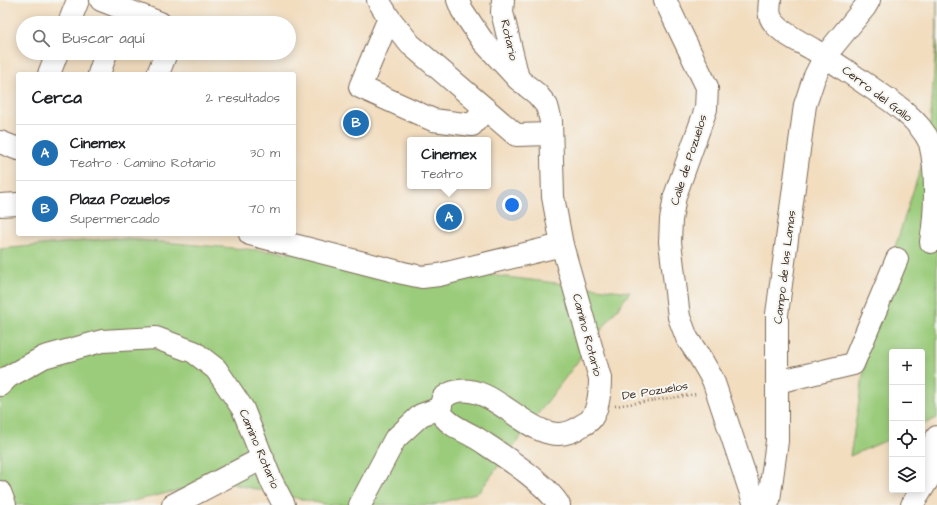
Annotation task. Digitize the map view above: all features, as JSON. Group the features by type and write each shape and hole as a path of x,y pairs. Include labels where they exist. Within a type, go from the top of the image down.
{"street":[{"path":"72,16 78,0"},
{"path":"101,0 119,16"},
{"path":"378,0 389,18 410,44 516,135 551,134"},
{"name":"Rotario","path":"503,0 502,12 518,79"},
{"name":"Calle de Pozuelos","path":"665,0 707,87 706,109 675,196 671,220 670,242 679,317 688,338 702,359 713,380 755,505"},
{"name":"Cerro del Gallo","path":"770,0 769,13 773,22 782,30 825,56 904,111 930,142 934,159 937,205 931,242"},
{"name":"Campo de las Lamas","path":"767,505 769,500 777,440 778,314 805,105 814,78 825,56 869,0"},
{"name":"Camino Rotario","path":"440,408 443,398 453,392 468,391 483,394 543,432 560,434 575,431 591,419 599,400 600,378 562,245 553,197 551,134 547,106 537,94 518,79 482,40 456,3"},
{"path":"389,18 360,87 433,120 472,125 486,110"},
{"path":"50,72 55,60"},
{"path":"100,72 104,60"},
{"path":"159,72 163,60"},
{"path":"0,142 16,148"},
{"path":"0,205 16,204"},
{"path":"258,236 422,277 438,275 562,245"},
{"path":"777,382 853,364 897,259"},
{"name":"Camino Rotario","path":"0,385 8,377 44,357 102,341 156,338 194,352 216,369 243,409 271,480 284,505"},
{"path":"360,505 395,439 421,415 440,408 443,417 533,478 556,500 559,505"},
{"path":"925,461 937,437"},
{"path":"173,505 263,458"},
{"path":"912,505 937,465"},
{"path":"0,492 5,505"},
{"path":"896,505 905,493"}],"path":[{"name":"De Pozuelos","path":"595,409 717,391"}],"green space":[{"path":"937,29 937,418 925,424 925,349 889,349 889,439 850,456 873,315 929,142"},
{"path":"114,238 341,257 630,292 479,492 433,505 328,505 219,481 116,505 0,505 0,249"}],"place":[{"name":"Plaza Pozuelos","path":"356,123"},
{"name":"Cinemex","path":"449,217"}]}
